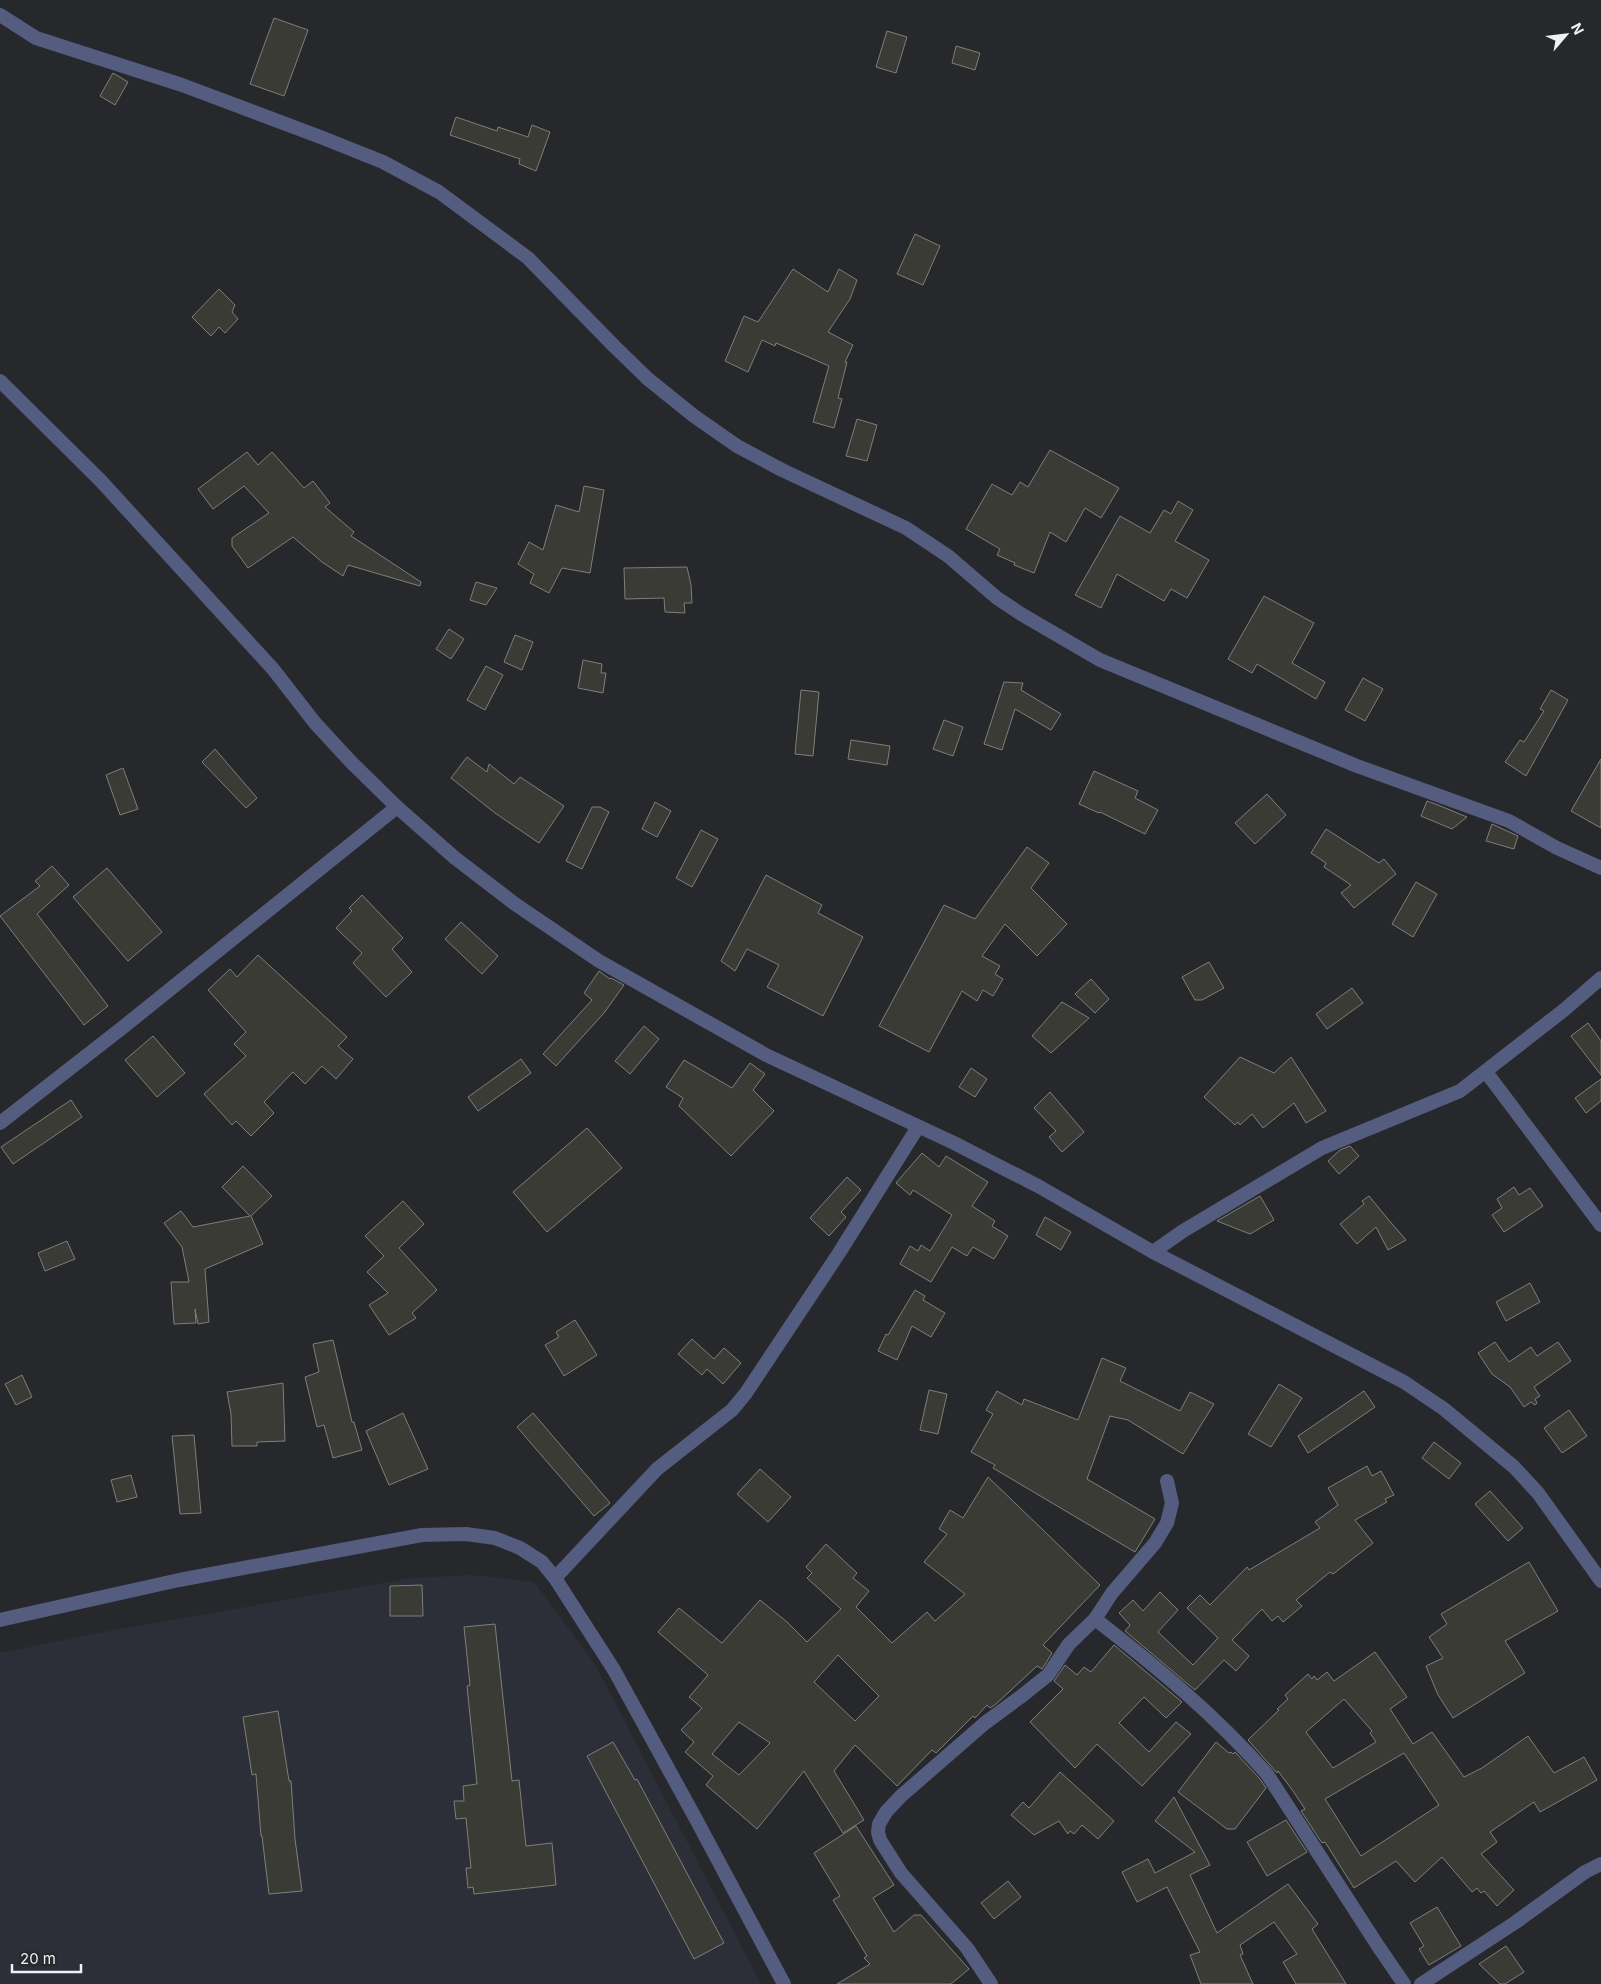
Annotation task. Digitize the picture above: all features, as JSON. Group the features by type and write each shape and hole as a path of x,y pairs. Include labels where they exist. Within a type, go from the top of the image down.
{"street":[{"path":"0,15 36,38 182,84 383,162 439,192 528,258 614,346 648,378 694,416 738,446 782,470 913,532 948,556 997,598 1100,660 1357,766 1509,821 1558,848 1601,868"},
{"path":"0,381 100,480 273,669 316,723 397,808 455,858 515,904 599,961 766,1055 954,1143 1038,1186 1153,1252 1404,1382 1444,1409 1514,1467 1538,1493 1601,1581"},
{"path":"0,1123 130,1022 397,808"},
{"path":"1153,1252 1184,1231 1322,1148 1460,1091 1601,978"},
{"path":"1486,1072 1601,1225"},
{"path":"555,1578 657,1469 732,1410 746,1393 839,1253 918,1127"},
{"path":"991,1984 967,1948 901,1873 880,1840 879,1824 886,1812 901,1796 984,1723 1048,1675 1069,1644 1095,1619 1112,1593 1155,1543 1167,1523 1172,1503 1167,1481"},
{"path":"0,1620 179,1580 422,1535 466,1534 495,1538 520,1548 542,1562 555,1578 614,1670 784,1984"},
{"path":"1095,1619 1171,1681 1246,1750 1267,1774 1404,1984"},
{"path":"1421,1984 1516,1922 1585,1872 1601,1864"}],"shaded area":[{"path":"472,1575 534,1582 595,1664 761,1984 0,1984 0,1653 98,1633 411,1578"}],"building":[{"path":"274,18 308,30 284,96 250,84"},
{"path":"887,31 907,37 896,73 876,67"},
{"path":"956,46 980,53 975,70 952,63"},
{"path":"113,73 128,82 115,105 100,96"},
{"path":"456,117 497,131 498,127 528,137 532,125 550,132 536,171 519,164 520,159 450,135"},
{"path":"915,234 940,246 923,285 897,274"},
{"path":"793,269 828,292 839,269 857,280 850,299 828,332 853,345 845,362 847,362 838,398 842,399 834,428 813,422 829,366 776,343 775,346 762,340 748,372 725,361 744,316 758,322"},
{"path":"219,289 235,305 232,312 238,319 225,333 219,327 211,336 192,317"},
{"path":"857,419 877,425 867,461 846,456"},
{"path":"1050,450 1119,488 1101,518 1085,508 1066,542 1050,532 1034,573 1014,565 1015,563 997,555 1000,549 966,529 992,484 1012,495 1020,482 1028,487"},
{"path":"247,452 258,465 272,452 304,488 313,481 330,503 325,507 354,532 351,536 421,582 420,586 348,565 343,576 322,562 293,537 248,568 232,546 232,538 269,513 244,486 213,509 198,489"},
{"path":"584,486 604,490 590,573 562,568 549,593 530,583 534,574 518,564 529,542 543,550 556,505 579,512"},
{"path":"1178,501 1193,510 1175,541 1209,560 1187,598 1171,589 1164,601 1117,574 1101,608 1075,595 1120,516 1150,533 1164,510 1171,514"},
{"path":"687,567 692,603 684,603 685,613 665,612 664,598 625,599 624,568"},
{"path":"476,582 497,588 486,605 470,600"},
{"path":"1264,596 1314,623 1292,663 1325,682 1316,699 1257,664 1252,673 1228,659"},
{"path":"449,629 464,639 451,659 436,649"},
{"path":"515,635 533,642 522,670 504,662"},
{"path":"583,660 602,664 601,673 606,673 603,693 578,688"},
{"path":"486,666 503,675 485,710 467,700"},
{"path":"1363,678 1383,689 1365,721 1345,710"},
{"path":"1004,682 1023,683 1021,690 1061,714 1051,730 1015,709 1002,750 984,744"},
{"path":"801,690 819,692 813,756 795,754"},
{"path":"1551,690 1568,700 1526,776 1505,762 1520,740 1524,742 1544,711 1540,709"},
{"path":"944,720 963,727 953,756 933,749"},
{"path":"851,740 890,746 887,765 848,759"},
{"path":"215,749 257,798 246,808 202,762"},
{"path":"467,757 487,772 489,764 514,784 520,777 564,806 539,843 495,813 451,778"},
{"path":"1601,759 1601,828 1571,811"},
{"path":"123,768 138,809 120,815 106,775"},
{"path":"1094,771 1138,791 1135,798 1158,810 1145,834 1079,804"},
{"path":"1267,794 1286,815 1255,844 1235,823"},
{"path":"1427,801 1467,817 1452,829 1421,816"},
{"path":"655,802 671,811 657,837 642,829"},
{"path":"592,807 600,807 609,812 582,869 566,861"},
{"path":"1492,824 1518,836 1514,849 1486,841"},
{"path":"1326,829 1379,863 1384,859 1396,874 1354,908 1341,893 1351,885 1324,867 1326,863 1311,853"},
{"path":"701,830 718,839 692,887 676,878"},
{"path":"1027,847 1049,863 1031,888 1067,924 1037,956 1005,924 982,956 1000,966 995,974 1003,979 993,996 983,990 977,1001 962,991 929,1052 879,1026 944,905 975,919"},
{"path":"52,866 69,885 37,914 108,1006 84,1025 0,916 40,886 35,881"},
{"path":"107,868 162,932 128,961 73,897"},
{"path":"766,875 822,905 818,913 863,937 823,1016 767,987 779,965 747,949 735,971 721,961"},
{"path":"1416,882 1437,894 1413,937 1392,924"},
{"path":"362,895 403,938 392,949 412,972 386,997 353,963 362,953 336,928 352,911 349,908"},
{"path":"461,922 498,956 482,974 445,939"},
{"path":"258,955 347,1037 338,1046 353,1059 336,1079 322,1066 305,1084 293,1072 264,1102 274,1113 251,1136 236,1121 232,1125 204,1094 246,1056 234,1044 246,1032 208,990 230,969 237,977"},
{"path":"1209,962 1224,988 1202,1000 1195,1000 1182,977"},
{"path":"599,971 610,979 624,985 604,1013 556,1066 543,1054 592,1000 584,993"},
{"path":"1091,979 1109,999 1095,1013 1075,994"},
{"path":"1352,988 1363,1003 1327,1029 1316,1014"},
{"path":"1062,1002 1089,1018 1051,1053 1032,1036"},
{"path":"1588,1023 1601,1041 1601,1075 1571,1036"},
{"path":"644,1026 659,1039 630,1074 615,1061"},
{"path":"153,1036 185,1073 157,1097 125,1060"},
{"path":"1240,1057 1274,1073 1291,1057 1326,1111 1306,1123 1294,1103 1263,1128 1252,1114 1240,1125 1238,1122 1235,1125 1204,1097"},
{"path":"521,1059 531,1073 478,1111 468,1097"},
{"path":"684,1060 732,1088 750,1063 765,1074 753,1090 774,1111 731,1156 679,1106 683,1098 666,1087"},
{"path":"971,1068 987,1079 975,1097 959,1087"},
{"path":"1601,1079 1601,1101 1586,1113 1575,1098"},
{"path":"1050,1092 1084,1132 1062,1152 1049,1137 1056,1131 1034,1108"},
{"path":"71,1100 82,1117 13,1164 1,1147"},
{"path":"587,1128 622,1168 547,1232 513,1192"},
{"path":"1350,1146 1359,1156 1339,1174 1328,1161 1340,1150"},
{"path":"922,1153 939,1167 946,1156 988,1182 972,1206 995,1221 992,1226 1008,1236 994,1259 973,1247 967,1256 952,1247 931,1282 900,1264 910,1246 918,1251 921,1245 930,1251 952,1215 913,1190 910,1195 896,1183"},
{"path":"243,1166 272,1196 251,1216 263,1244 205,1269 209,1322 198,1324 195,1309 196,1323 174,1324 171,1282 189,1282 182,1247 164,1223 181,1211 193,1227 250,1216 222,1187"},
{"path":"847,1177 861,1190 841,1212 846,1217 829,1236 810,1218"},
{"path":"1514,1187 1519,1195 1530,1188 1543,1206 1504,1232 1492,1215 1502,1208 1497,1199"},
{"path":"1260,1196 1274,1220 1250,1234 1217,1221"},
{"path":"1369,1196 1406,1240 1388,1250 1376,1227 1357,1244 1340,1224 1364,1204 1362,1201"},
{"path":"403,1201 424,1224 399,1248 437,1290 412,1313 416,1318 389,1335 369,1305 388,1293 367,1272 384,1256 365,1236"},
{"path":"1045,1217 1071,1232 1061,1250 1036,1235"},
{"path":"67,1241 75,1259 45,1271 38,1253"},
{"path":"1530,1283 1540,1302 1506,1321 1496,1302"},
{"path":"915,1290 925,1296 923,1300 945,1313 931,1337 912,1326 897,1360 878,1351 886,1334 888,1335"},
{"path":"575,1320 597,1355 564,1376 545,1345 559,1337 556,1332"},
{"path":"692,1339 714,1359 724,1348 741,1363 723,1384 707,1369 702,1375 678,1354"},
{"path":"333,1340 352,1422 354,1422 362,1450 333,1458 324,1425 317,1427 305,1377 319,1372 313,1344"},
{"path":"1495,1342 1509,1362 1531,1347 1537,1356 1558,1342 1571,1361 1534,1387 1540,1396 1535,1399 1537,1403 1535,1405 1531,1402 1524,1407 1510,1387 1492,1374 1478,1353"},
{"path":"1102,1358 1126,1368 1120,1381 1180,1411 1190,1392 1214,1404 1183,1454 1128,1420 1110,1416 1087,1479 1155,1519 1135,1552 993,1468 995,1465 971,1452 993,1414 986,1410 997,1391 1022,1405 1024,1399 1078,1420"},
{"path":"22,1375 32,1397 16,1405 5,1384"},
{"path":"283,1383 285,1441 257,1442 257,1446 232,1446 231,1414 227,1392"},
{"path":"1279,1384 1302,1398 1271,1447 1248,1434"},
{"path":"929,1390 947,1394 938,1434 920,1430"},
{"path":"1364,1391 1375,1407 1308,1453 1298,1436"},
{"path":"1569,1410 1587,1436 1562,1453 1544,1428"},
{"path":"403,1413 428,1469 389,1485 366,1431"},
{"path":"533,1413 610,1503 594,1516 517,1427"},
{"path":"194,1435 201,1513 180,1514 172,1436"},
{"path":"1434,1442 1461,1463 1449,1479 1422,1458"},
{"path":"1367,1466 1372,1476 1381,1471 1394,1495 1385,1499 1387,1502 1355,1520 1373,1543 1333,1574 1330,1572 1296,1600 1302,1606 1283,1622 1278,1616 1272,1621 1262,1609 1232,1640 1249,1656 1236,1671 1224,1660 1195,1690 1125,1631 1130,1625 1119,1613 1133,1600 1143,1611 1160,1592 1178,1610 1158,1632 1193,1665 1218,1638 1187,1608 1200,1595 1210,1605 1247,1567 1249,1570 1320,1528 1315,1522 1338,1505 1328,1488"},
{"path":"760,1469 791,1497 768,1522 737,1494"},
{"path":"131,1475 137,1497 117,1502 111,1480"},
{"path":"988,1477 1100,1585 1043,1645 1052,1653 1042,1669 1037,1666 996,1704 990,1708 987,1705 975,1718 973,1716 936,1753 932,1750 897,1786 855,1745 834,1771 864,1820 843,1833 804,1771 757,1829 706,1785 713,1776 685,1752 694,1742 681,1730 702,1708 689,1697 708,1675 658,1632 679,1608 722,1643 760,1600 787,1622 807,1642 841,1609 807,1578 812,1573 806,1567 826,1544 857,1573 853,1578 869,1591 856,1607 892,1643 927,1612 935,1621 965,1594 924,1562 947,1534 939,1529 950,1510 963,1518","holes":["838,1655 879,1696 855,1721 814,1682","739,1722 770,1743 739,1775 712,1754"]},
{"path":"1490,1491 1523,1528 1508,1541 1475,1504"},
{"path":"1529,1562 1558,1611 1505,1641 1525,1673 1453,1718 1438,1695 1426,1666 1443,1658 1429,1637 1447,1624 1441,1614"},
{"path":"422,1585 423,1616 390,1616 390,1586"},
{"path":"495,1624 512,1781 519,1780 526,1846 552,1843 556,1885 474,1894 473,1887 468,1888 466,1868 471,1868 466,1818 456,1819 454,1801 464,1801 463,1786 477,1784 467,1686 470,1685 464,1627"},
{"path":"1114,1645 1182,1702 1166,1718 1144,1697 1119,1723 1149,1752 1176,1722 1191,1734 1142,1786 1097,1744 1075,1768 1030,1722 1063,1689 1054,1681 1065,1665 1077,1675 1084,1667 1091,1672"},
{"path":"1375,1652 1407,1697 1390,1709 1413,1744 1432,1732 1464,1777 1482,1768 1528,1736 1554,1773 1584,1757 1597,1780 1540,1812 1534,1802 1490,1832 1497,1842 1481,1854 1514,1890 1497,1906 1484,1891 1481,1893 1477,1888 1472,1892 1442,1857 1415,1882 1396,1861 1354,1888 1325,1842 1322,1843 1301,1811 1305,1809 1293,1791 1278,1771 1277,1773 1248,1740 1279,1710 1277,1709 1288,1699 1285,1695 1308,1674 1312,1679 1314,1676 1317,1680 1327,1672 1334,1681","holes":["1344,1699 1372,1731 1370,1733 1376,1742 1333,1768 1306,1732","1404,1753 1439,1805 1361,1856 1325,1799"]},
{"path":"278,1711 289,1781 291,1781 295,1839 302,1891 269,1894 261,1836 256,1774 252,1775 243,1717"},
{"path":"613,1742 635,1780 637,1779 724,1943 694,1959 587,1756"},
{"path":"1216,1742 1229,1753 1233,1754 1235,1752 1266,1788 1235,1829 1227,1829 1178,1792"},
{"path":"1060,1772 1114,1821 1098,1839 1082,1825 1074,1834 1070,1831 1068,1834 1059,1821 1034,1835 1011,1815 1023,1802 1029,1808"},
{"path":"1174,1797 1210,1865 1190,1875 1217,1933 1288,1884 1318,1924 1312,1929 1346,1984 1296,1984 1283,1962 1297,1954 1274,1922 1240,1945 1243,1954 1240,1955 1253,1984 1201,1984 1190,1955 1200,1952 1167,1887 1137,1902 1122,1872 1148,1859 1155,1873 1195,1852 1155,1821"},
{"path":"1286,1820 1307,1852 1267,1876 1247,1842"},
{"path":"856,1826 894,1885 873,1898 894,1932 914,1915 921,1915 969,1969 951,1984 837,1984 870,1964 864,1958 867,1956 833,1900 840,1896 814,1853"},
{"path":"1008,1881 1021,1897 994,1919 981,1903"},
{"path":"1437,1907 1461,1946 1429,1965 1419,1949 1424,1946 1410,1923"},
{"path":"1506,1946 1524,1972 1505,1984 1500,1984 1479,1964"}]}
